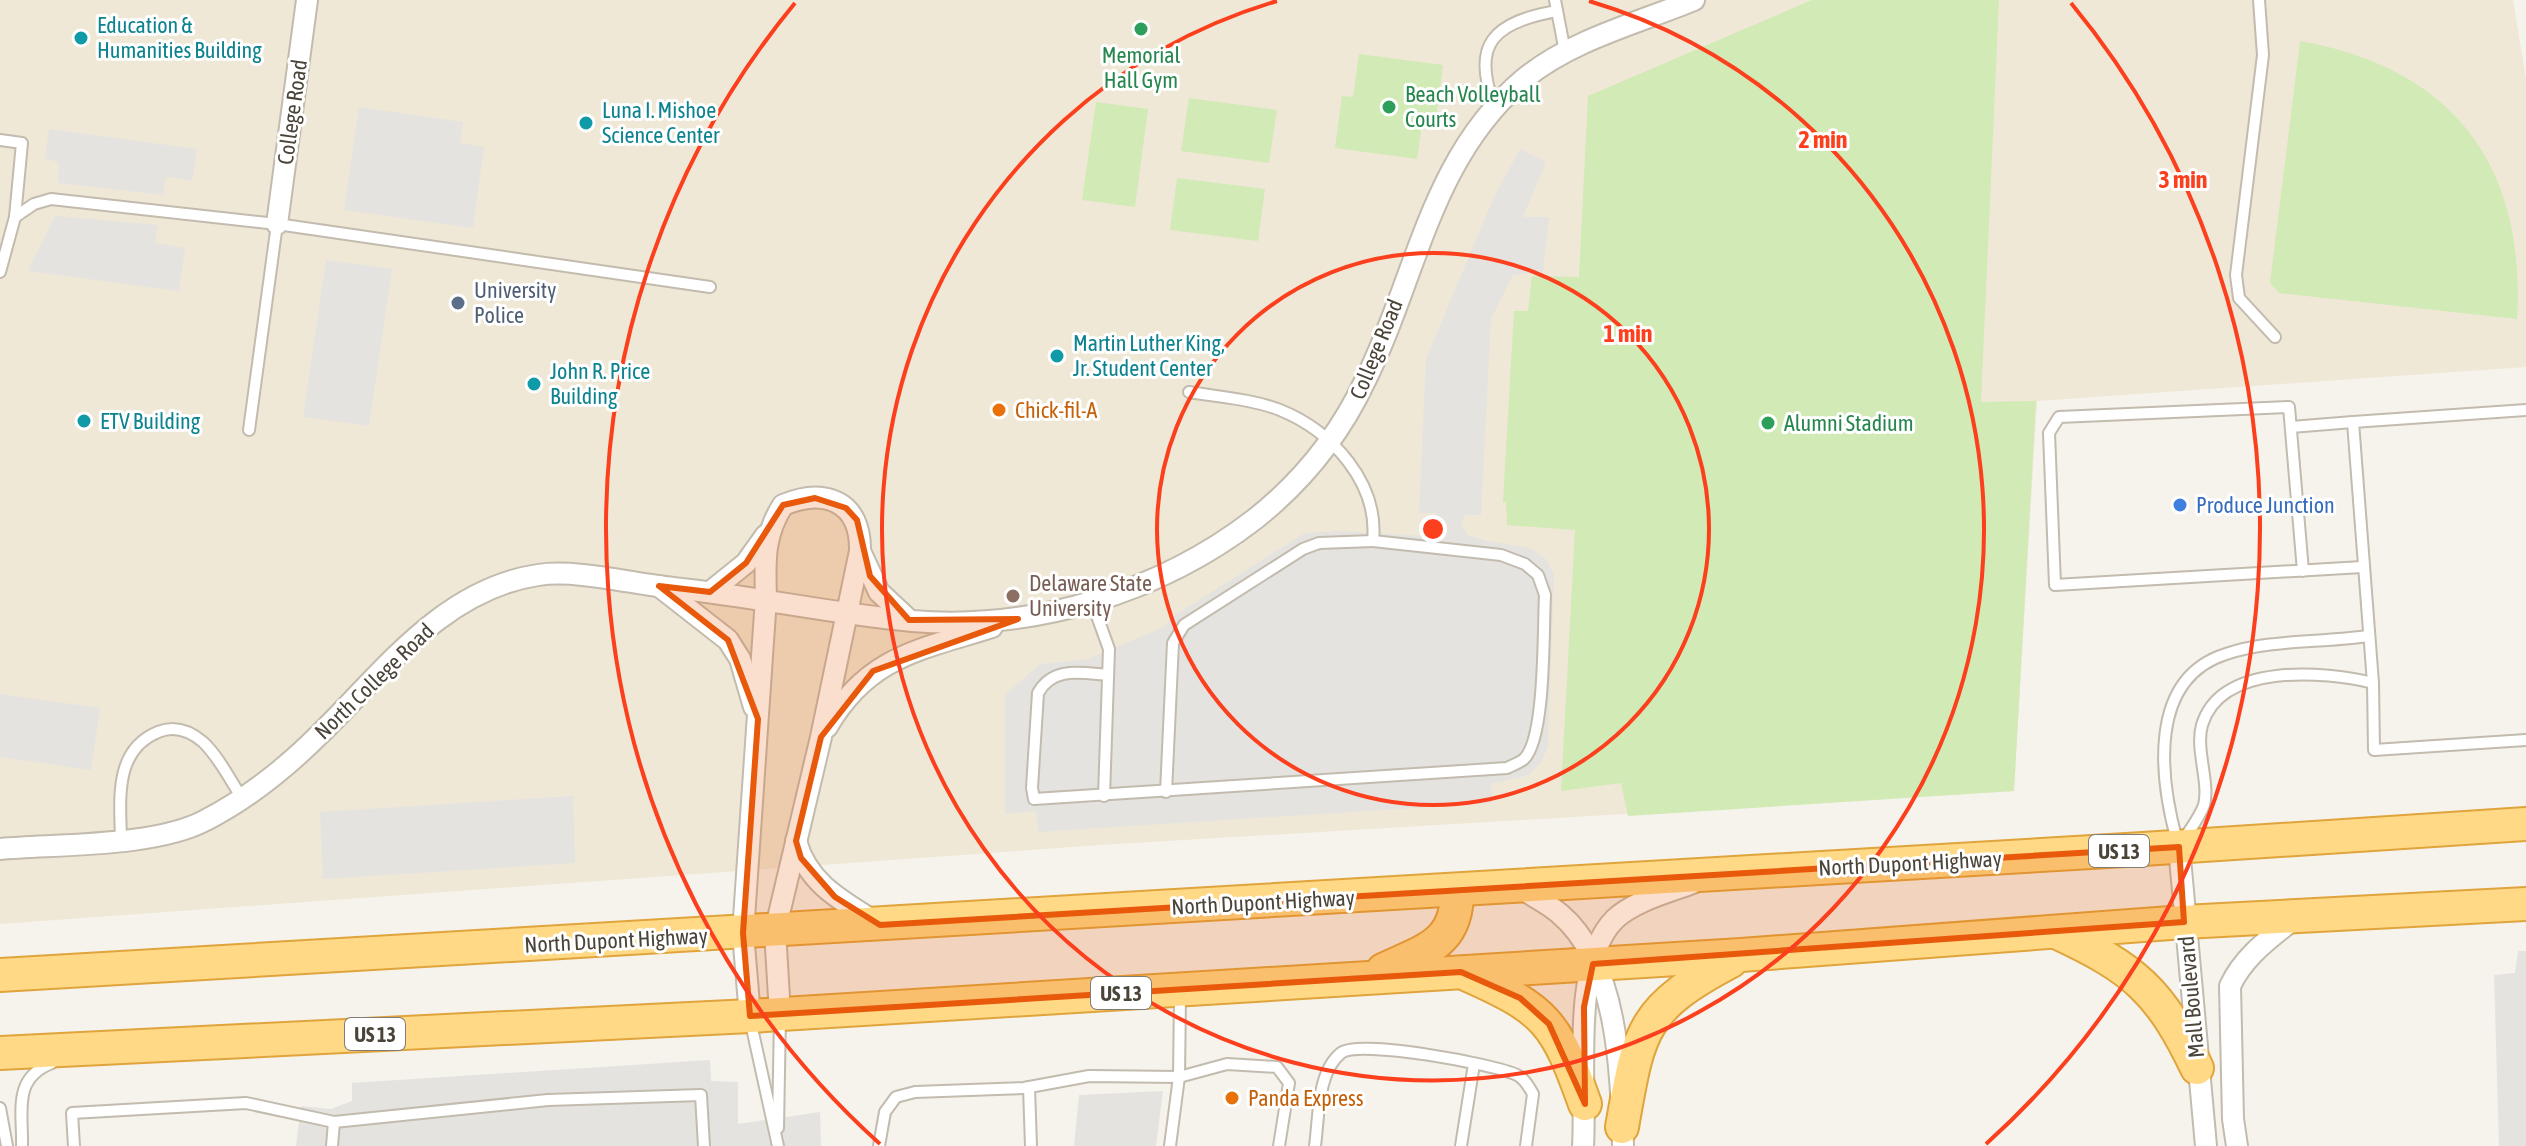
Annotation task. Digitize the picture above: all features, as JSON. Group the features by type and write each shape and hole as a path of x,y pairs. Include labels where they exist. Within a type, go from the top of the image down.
{"highway":[{"name":"North Dupont Highway","path":"0,975 1519,887 2526,824"},
{"path":"1365,978 1433,947 1455,923 1457,890"},
{"name":"US 13","path":"0,1053 765,1015 1741,955 2184,922 2526,904"},
{"path":"2055,932 2108,956 2138,979 2174,1020 2197,1068"},
{"path":"1622,1137 1634,1057 1660,1007 1681,988 1741,955"},
{"path":"1461,972 1520,998 1549,1024 1569,1059 1585,1104"}],"street":[{"name":"College Road","path":"277,224 307,0"},
{"name":"College Road","path":"846,612 909,620 1018,619 1092,602 1141,585 1217,546 1287,491 1331,442 1368,376 1435,200 1459,154 1495,107 1526,77 1565,52 1694,0"},
{"path":"710,592 746,563 783,505 815,498 830,501 846,508 857,520 860,551 821,737 775,931 765,1015"},
{"path":"765,1015 743,933 768,532"},
{"path":"860,551 879,592 909,620"},
{"name":"North College Road","path":"0,849 166,836 189,828 242,798 292,760 428,627 475,595 538,575 766,598"},
{"path":"659,586 728,640 740,659 758,719"},
{"path":"766,598 846,612"},
{"path":"821,737 838,708 873,671 890,661 1018,619"},
{"path":"796,841 801,858 816,881 835,897 880,925"},
{"name":"Mall Boulevard","path":"2179,847 2206,1146"},
{"path":"1583,1146 1584,1007 1601,937 1616,918 1711,875"},
{"path":"1519,887 1560,914 1581,938 1593,964 1613,1019 1622,1137"},
{"name":"Mall Boulevard","path":"2237,1146 2233,1119 2230,986 2237,971 2255,950 2298,916"}],"lane":[{"path":"2259,0 2263,55 2236,275 2239,298 2275,337"},
{"path":"1495,107 1483,74 1483,61 1490,43 1505,28 1556,5 1565,52"},
{"path":"0,140 22,143 15,217 0,272"},
{"path":"15,217 34,204 51,199 277,224 710,287"},
{"path":"249,430 277,224"},
{"path":"1189,392 1277,409 1300,419 1331,442 1360,478 1369,498 1375,522 1373,541"},
{"path":"2303,571 2289,407 2059,417 2049,433 2055,585 2303,571 2362,567"},
{"path":"2291,427 2526,410"},
{"path":"2353,422 2373,683 2374,750 2526,740"},
{"path":"1108,675 1053,675 1044,682 1038,693 1032,788 1034,799 1045,801 1507,768 1524,759 1533,745 1539,716 1545,595 1538,575 1525,564 1501,555 1373,541 1319,543 1303,549 1184,625 1177,634 1166,792"},
{"path":"1092,602 1105,629 1108,675 1104,796"},
{"path":"2179,847 2166,799 2164,744 2169,713 2179,690 2195,670 2228,653 2367,636"},
{"path":"2179,847 2205,803 2202,726 2209,711 2231,688 2257,679 2332,673 2373,683"},
{"path":"121,839 120,804 127,760 145,737 165,729 188,732 205,744 242,798"},
{"path":"1170,1146 1179,1077 1180,990"},
{"path":"765,1015 777,1146"},
{"path":"765,1015 777,1146"},
{"path":"1315,1146 1326,1074 1347,1049 1378,1047 1474,1064 1518,1076 1533,1094 1526,1146"},
{"path":"22,1146 20,1102 24,1084 46,1065 90,1048"},
{"path":"879,1146 885,1112 896,1097 915,1092 1029,1087 1089,1076 1179,1077 1227,1064 1277,1067 1289,1083 1279,1146"},
{"path":"1461,1146 1474,1064"},
{"path":"1029,1087 1031,1146"},
{"path":"74,1146 72,1113 246,1103 334,1122 548,1100 701,1095 704,1146"},
{"path":"0,1108 7,1146"},
{"path":"332,1146 334,1122"}],"highlighted area":[{"path":"815,498 846,508 857,520 870,576 909,620 1018,619 873,671 821,737 796,841 801,858 835,897 880,925 2179,847 2184,922 1593,964 1584,1007 1585,1104 1549,1024 1520,998 1461,972 750,1016 743,933 758,719 728,640 659,586 710,592 746,563 783,505"}],"shaded area":[{"name":"Delaware State University","path":"0,0 2513,0 2526,79 2526,367 2037,401 2014,791 1100,845 0,924"},
{"path":"359,107 463,122 460,143 484,147 473,228 344,210"},
{"path":"49,129 197,149 192,181 166,177 163,195 58,183 59,162 45,159"},
{"path":"1520,149 1546,162 1523,217 1549,217 1543,272 1513,275 1491,319 1481,515 1465,515 1461,526 1468,535 1530,548 1546,559 1554,574 1548,747 1541,762 1529,775 1491,784 1492,803 1038,832 1036,811 1005,814 1005,695 1040,664 1088,659 1164,627 1172,617 1305,533 1341,531 1425,536 1437,529 1438,517 1435,513 1419,513 1426,359 1493,199"},
{"path":"55,216 158,225 155,243 185,248 179,291 28,271"},
{"path":"326,260 392,269 369,426 303,417"},
{"path":"0,694 100,708 91,770 0,757"},
{"path":"573,796 575,863 323,879 320,812"},
{"path":"2518,951 2526,951 2526,1146 2499,1146 2494,975 2515,973"},
{"path":"710,1060 711,1081 738,1082 738,1124 820,1112 821,1146 296,1146 301,1106 331,1109 352,1101 352,1083"},
{"path":"1163,1091 1156,1146 1074,1146 1079,1095"}],"green space":[{"path":"1812,0 1999,0 1981,402 2036,401 2014,791 1628,816 1621,783 1561,791 1575,530 1507,525 1506,502 1503,502 1514,311 1528,311 1532,276 1579,277 1588,96"},
{"path":"2300,41 2353,54 2399,74 2438,100 2469,132 2492,170 2508,214 2516,264 2517,319 2279,293 2270,283"},
{"name":"Beach Volleyball Courts","path":"1359,54 1443,65 1436,118 1423,117 1417,159 1335,148 1342,96 1353,97"},
{"path":"1189,98 1277,110 1269,163 1181,151"},
{"path":"1096,102 1148,109 1135,207 1082,200"},
{"path":"1177,178 1265,189 1258,241 1170,230"}],"place":[{"name":"Memorial Hall Gym","path":"1141,29"},
{"name":"Education & Humanities Building","path":"81,38"},
{"name":"Beach Volleyball Courts","path":"1389,107"},
{"name":"Luna I. Mishoe Science Center","path":"586,123"},
{"name":"University Police","path":"458,303"},
{"name":"Martin Luther King, Jr. Student Center","path":"1057,356"},
{"name":"John R. Price Building","path":"534,384"},
{"name":"Chick-fil-A","path":"999,410"},
{"name":"ETV Building","path":"84,421"},
{"name":"Alumni Stadium","path":"1768,423"},
{"name":"Produce Junction","path":"2180,505"},
{"name":"Delaware State University","path":"1013,596"},
{"name":"Panda Express","path":"1232,1098"}]}
